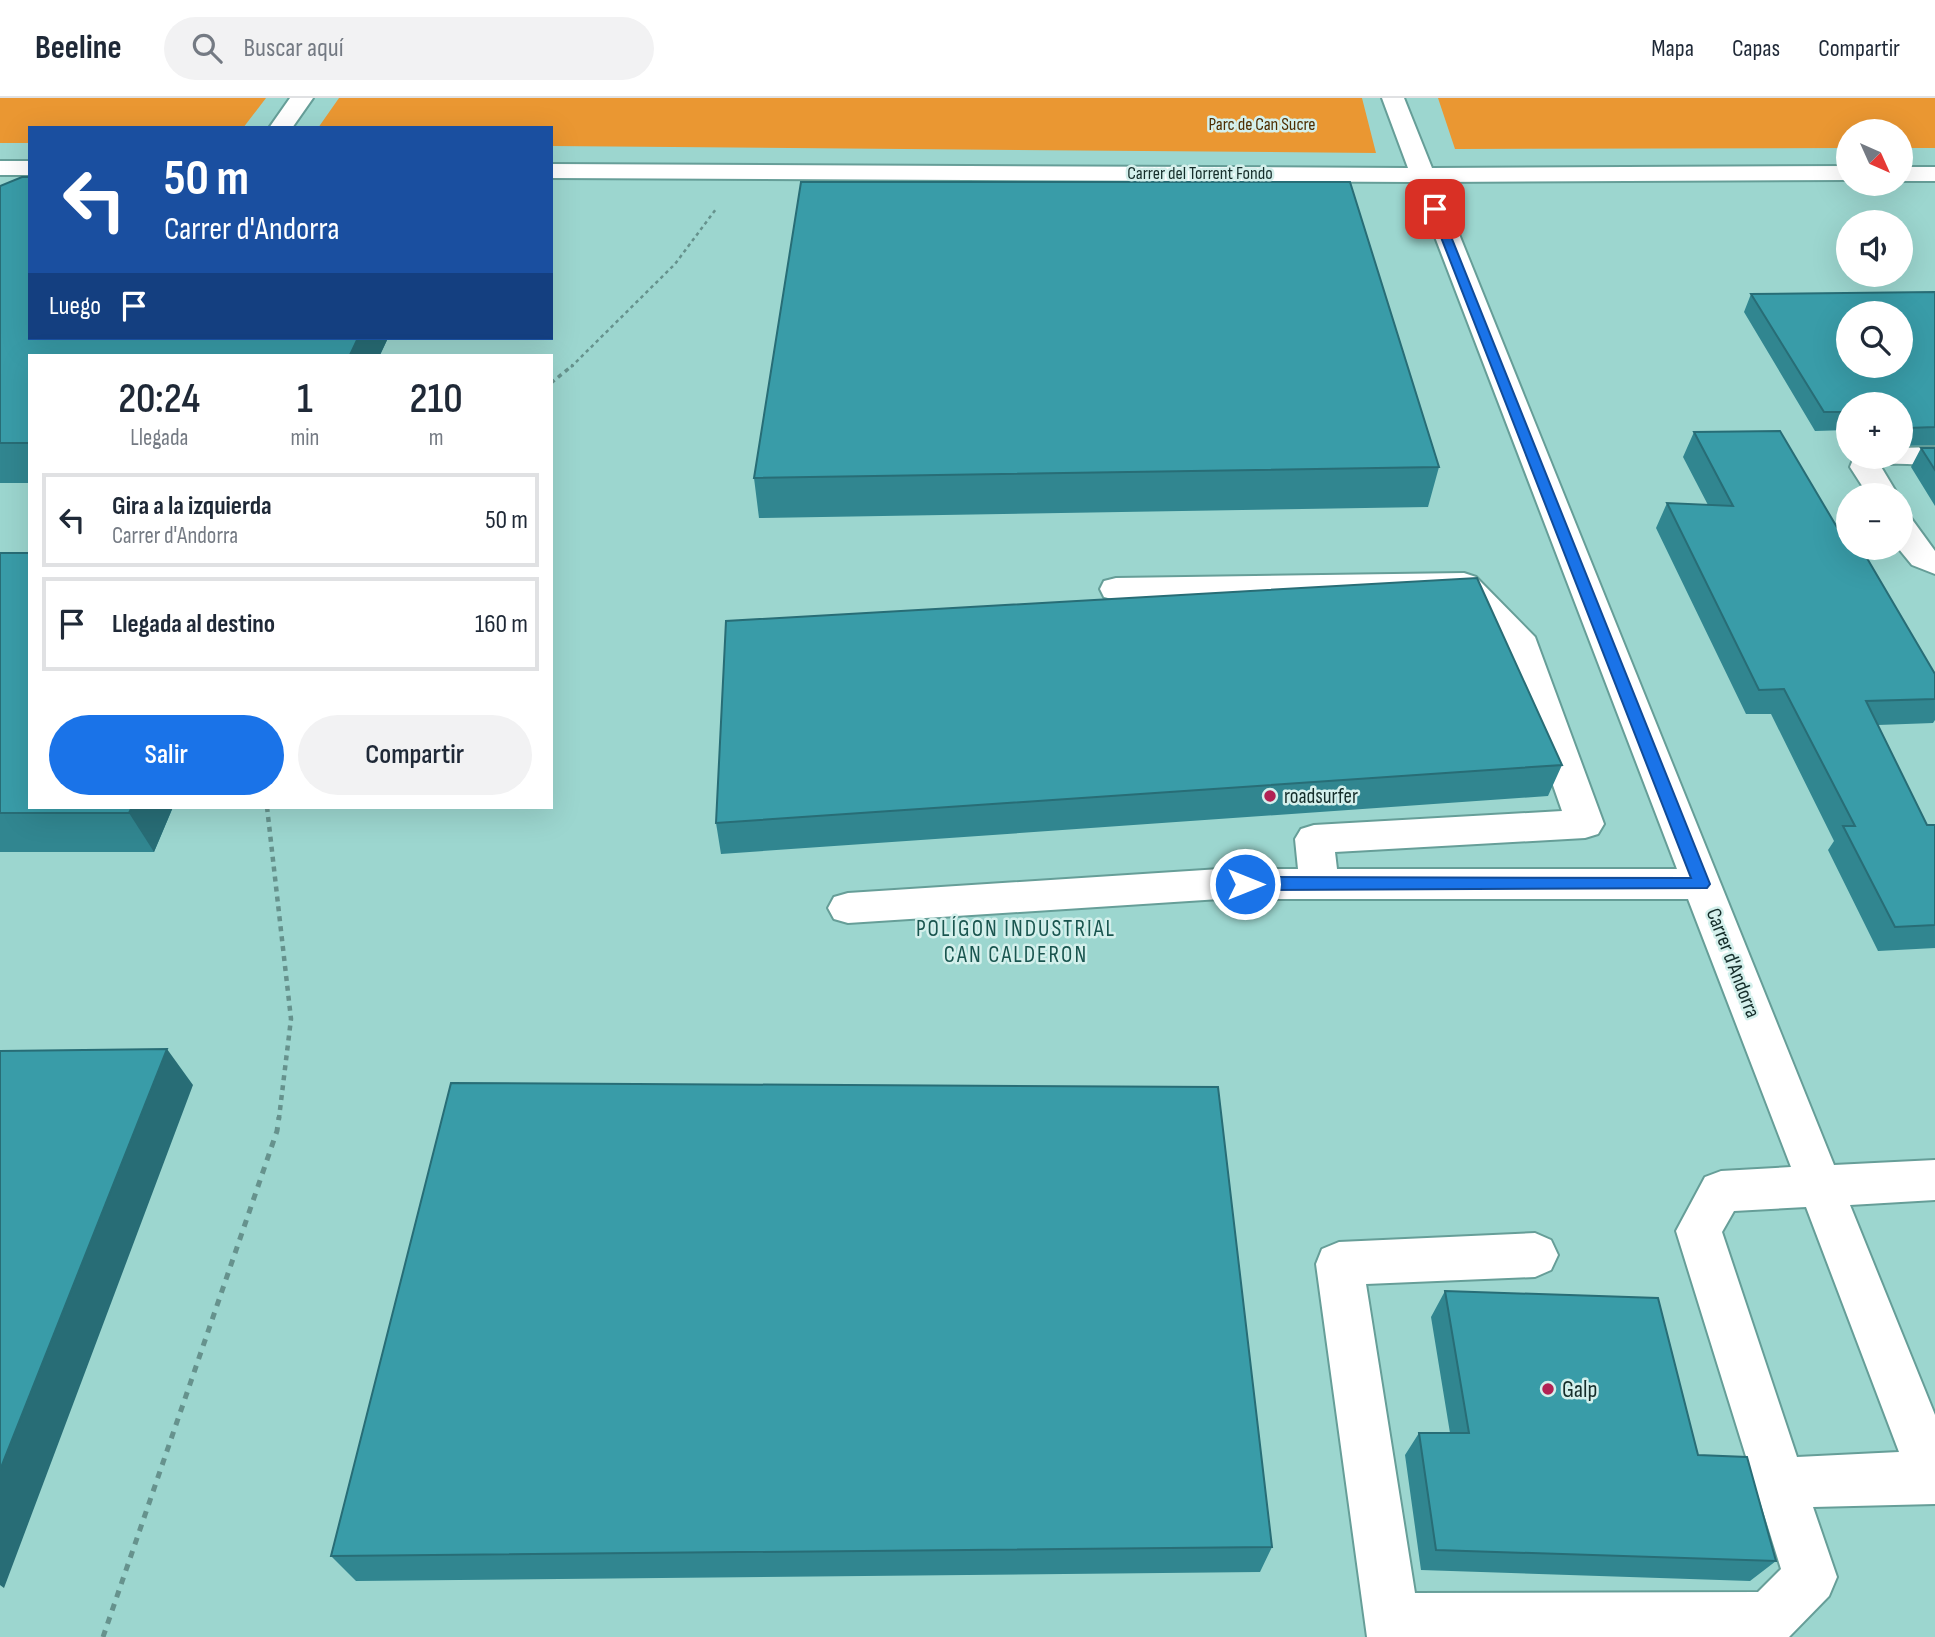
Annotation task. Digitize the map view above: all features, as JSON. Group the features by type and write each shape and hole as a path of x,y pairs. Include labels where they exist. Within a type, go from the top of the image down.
{"street":[{"path":"282,126 302,98"},
{"name":"Carrer d'Andorra","path":"1393,98 1935,1477"},
{"path":"0,168 28,168"},
{"name":"Carrer del Torrent Fondo","path":"553,171 1422,175 1836,173"},
{"path":"1913,174 1935,174"},
{"path":"1913,457 1935,456"},
{"path":"1913,546 1928,563 1935,564"},
{"path":"1116,589 1464,584 1518,637 1585,824 1314,839 1319,883"},
{"path":"848,908 1220,884 1702,884"},
{"path":"1535,1255 1339,1264 1393,1628 1769,1619 1810,1577 1699,1231 1721,1191 1935,1180"},
{"path":"1780,1483 1935,1477"}],"path":[{"path":"553,382 565,373 675,264 716,210 727,172"},
{"path":"103,1637 277,1131 291,1019 267,809"}],"green space":[{"path":"0,98 266,98 245,126 28,126 28,143 0,143"},
{"name":"Parc de Can Sucre","path":"339,98 1362,98 1376,153 553,146 553,126 319,126"},
{"path":"1438,98 1935,98 1935,148 1913,148 1913,119 1836,119 1836,148 1455,149"}],"building":[{"path":"28,177 28,340 357,340 350,354 28,354 28,443 0,443 0,186"},
{"path":"801,182 1350,182 1439,467 754,478"},
{"path":"1935,292 1935,427 1913,428 1913,392 1836,392 1836,412 1824,412 1751,294"},
{"path":"1780,431 1836,526 1836,560 1868,560 1935,674 1935,699 1866,701 1927,825 1935,825 1935,925 1895,927 1843,826 1855,826 1784,689 1759,690 1667,503 1733,506 1694,432"},
{"path":"1921,448 1935,448 1935,470"},
{"path":"0,553 28,553 28,809 131,809 129,813 0,813"},
{"path":"1477,578 1562,765 716,823 726,621"},
{"path":"167,1049 0,1470 0,1051"},
{"path":"451,1083 1218,1087 1272,1547 331,1556"},
{"name":"Galp","path":"1445,1291 1658,1298 1698,1455 1747,1457 1776,1561 1436,1550 1419,1433 1469,1433"}],"place":[{"name":"roadsurfer","path":"1270,796"},
{"name":"Galp","path":"1548,1389"}],"district":[{"name":"POLÍGON INDUSTRIAL CAN CALDERON","path":"1016,942"}],"route":[{"path":"1245,884 1702,884 1435,209"}]}
